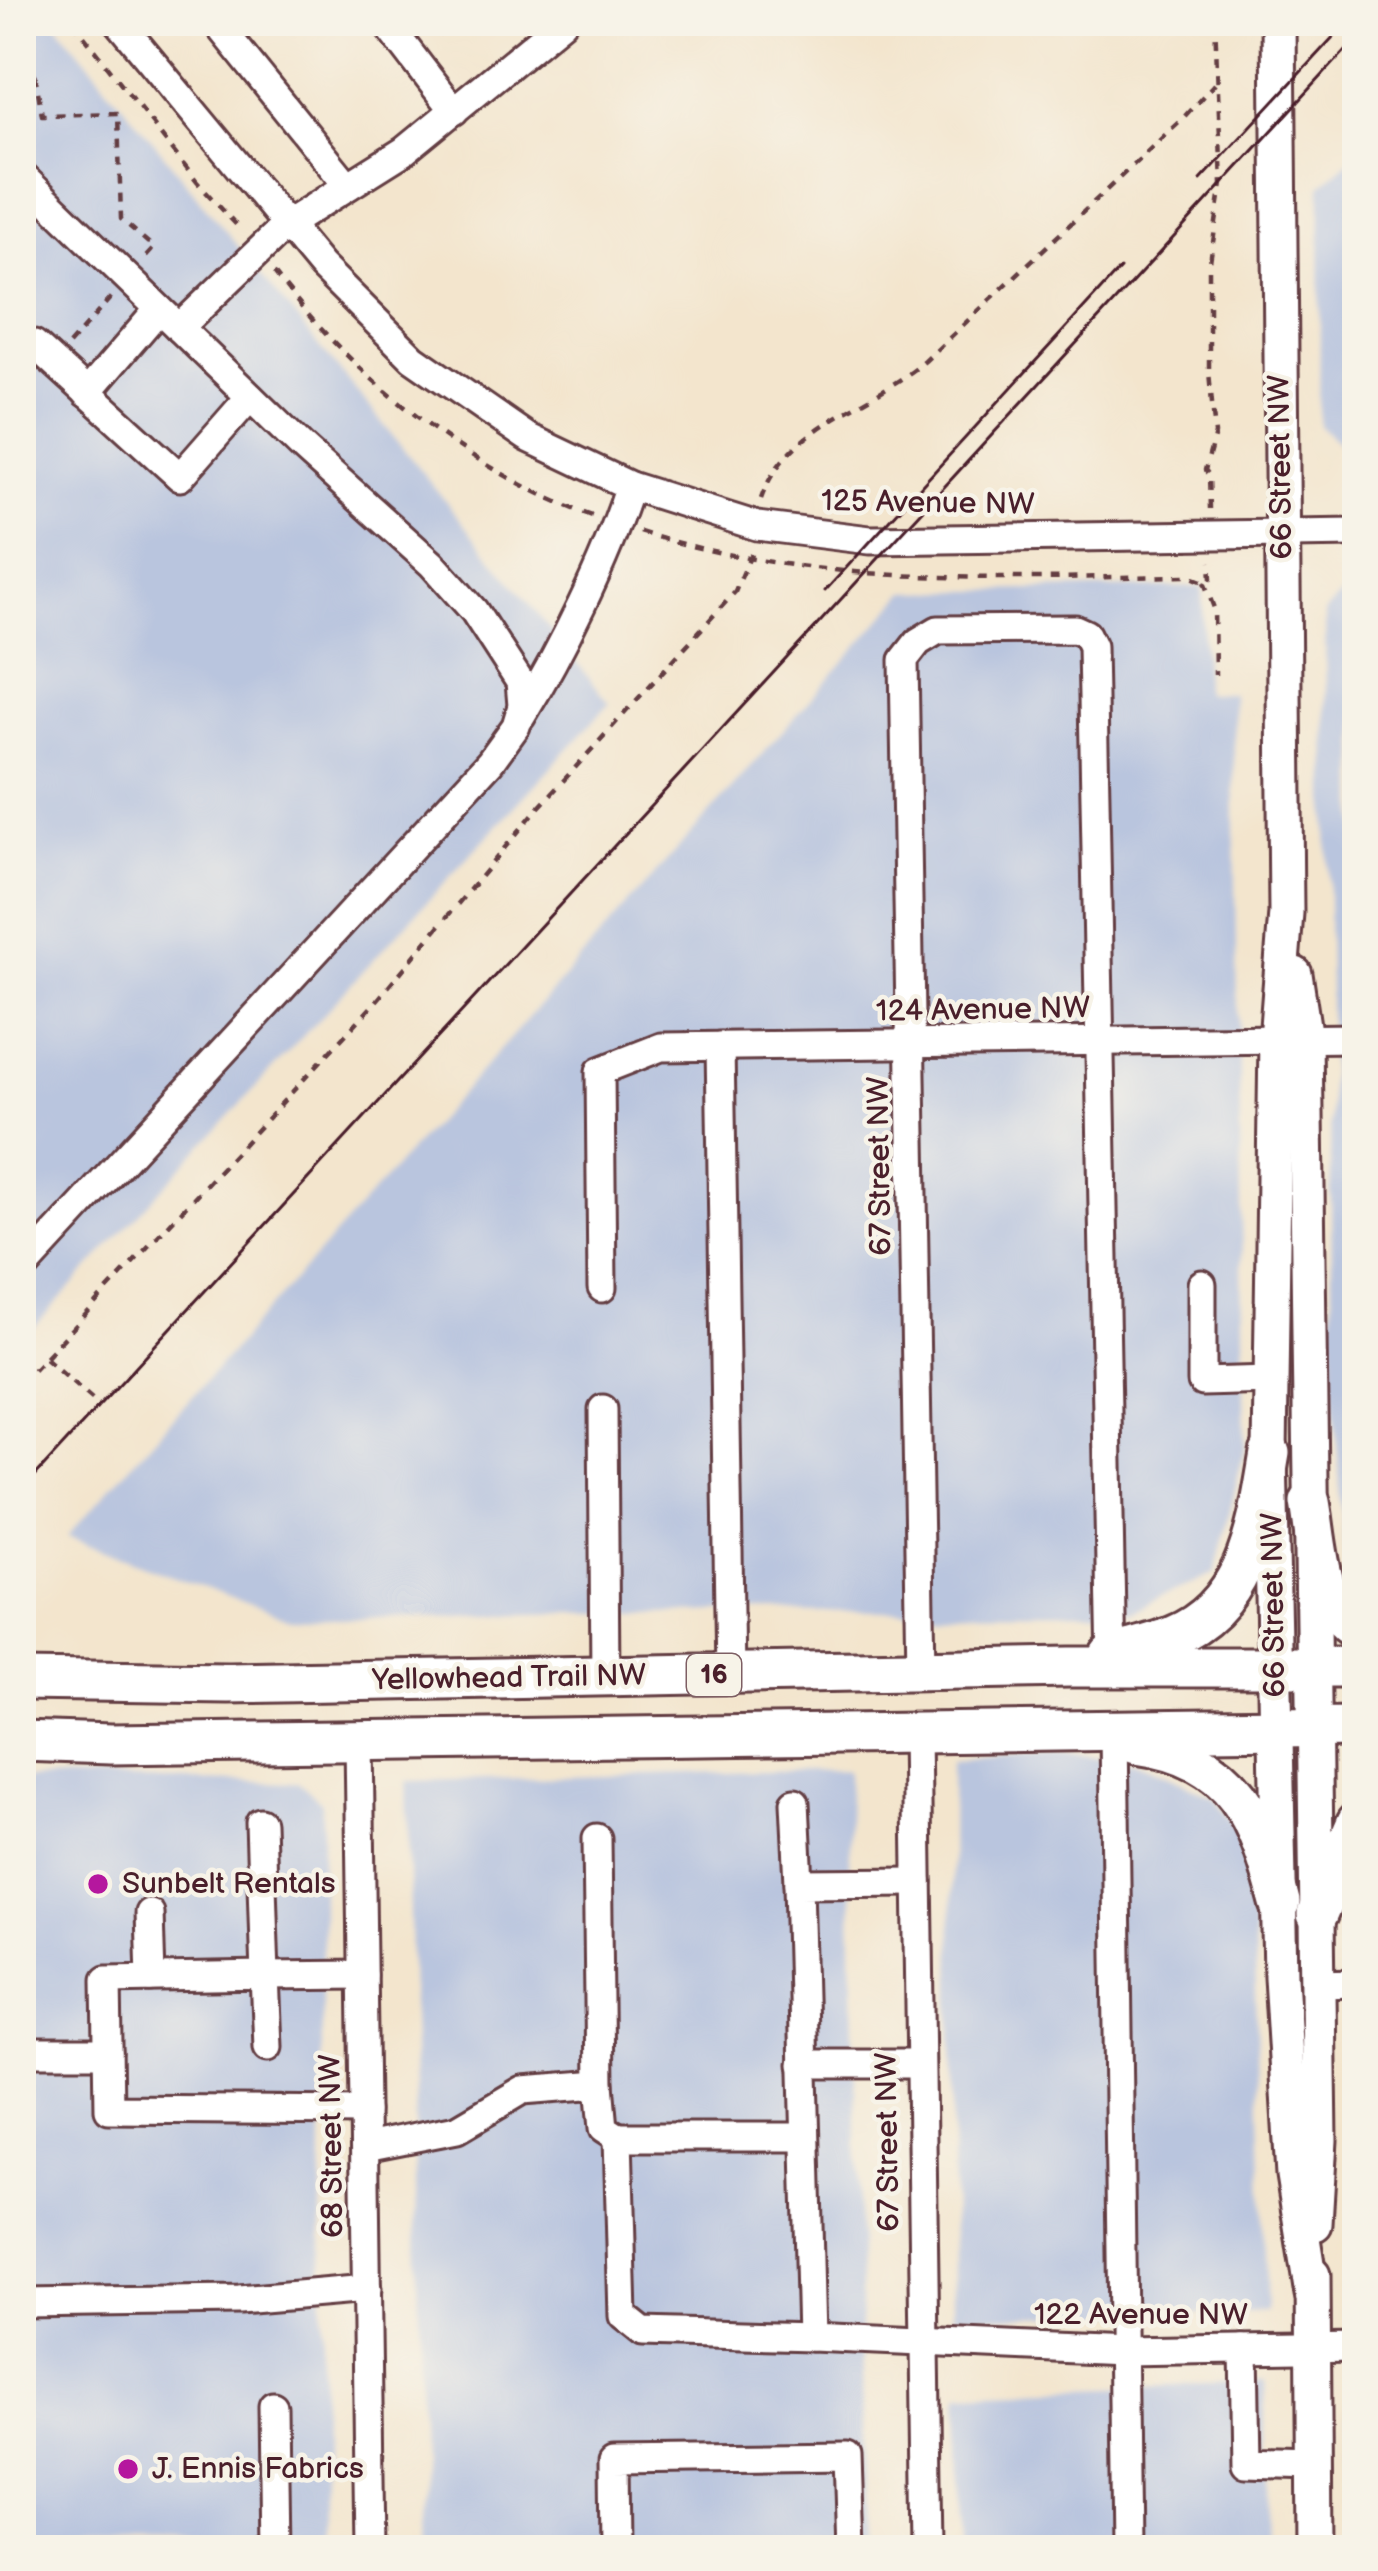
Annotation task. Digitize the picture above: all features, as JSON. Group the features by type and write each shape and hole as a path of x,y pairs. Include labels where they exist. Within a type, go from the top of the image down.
{"highway":[{"name":"Yellowhead Trail NW","path":"21,1681 730,1675 1112,1661 1176,1635 1210,1613 1235,1583 1254,1544 1270,1453"},
{"path":"1310,1502 1330,1602 1349,1627 1357,1630"},
{"path":"1112,1661 1357,1667"},
{"path":"1114,1736 1357,1727"},
{"path":"1114,1736 1173,1751 1201,1765 1237,1793 1299,1909"},
{"name":"Yellowhead Trail NW","path":"21,1741 1114,1736"},
{"path":"1299,1909 1357,1822"}],"main road":[{"name":"66 Street NW","path":"1278,21 1286,913 1310,1502 1294,1668"},
{"name":"66 Street NW","path":"1290,1039 1270,1453 1294,1668 1299,1909 1293,2175 1312,2295"},
{"name":"66 Street NW","path":"1299,1909 1318,1984 1320,2140 1312,2295 1315,2550"}],"street":[{"name":"125 Avenue NW","path":"118,21 286,225 382,330 444,382 527,436 630,486 757,526 870,540 1357,533"},
{"path":"214,21 348,186"},
{"path":"385,21 454,111"},
{"path":"87,393 169,319 286,225 404,151 563,21"},
{"path":"21,175 302,447 432,564 474,611 520,682 522,706 516,725"},
{"path":"34,344 180,477 250,397"},
{"path":"21,1271 490,762 541,684 617,525 630,486"},
{"name":"67 Street NW","path":"921,1671 904,660 938,630 1075,629 1086,634 1092,646 1100,1041"},
{"name":"124 Avenue NW","path":"602,1288 600,1071 661,1047 1357,1038"},
{"path":"1100,1041 1112,1661"},
{"path":"720,1046 730,1675"},
{"path":"1202,1284 1202,1382 1271,1381"},
{"path":"603,1409 605,1677"},
{"name":"67 Street NW","path":"916,1734 928,2550"},
{"path":"1114,1736 1124,2550"},
{"name":"68 Street NW","path":"359,1740 370,2550"},
{"path":"795,1802 811,2337"},
{"path":"260,1822 268,2047"},
{"path":"597,1838 604,2128 618,2137 803,2137"},
{"path":"799,1883 918,1882"},
{"path":"149,1913 151,1978"},
{"path":"362,1975 106,1979 109,2109 364,2111"},
{"path":"1318,1984 1357,1983"},
{"path":"21,2052 108,2051"},
{"path":"803,2064 920,2064"},
{"path":"365,2147 457,2129 523,2090 600,2084"},
{"name":"122 Avenue NW","path":"618,2137 623,2317 643,2332 1122,2351 1357,2348"},
{"path":"21,2303 239,2300 367,2289"},
{"path":"1244,2349 1246,2463 1315,2465"},
{"path":"273,2406 274,2550"},
{"path":"615,2550 614,2459 848,2456 851,2550"}],"path":[{"path":"26,21 41,115 118,113 121,219 154,248 67,348"},
{"path":"73,21 197,182 233,221"},
{"path":"1209,476 1205,470 1215,434 1208,268 1222,184 1215,21"},
{"path":"759,514 761,496 786,453 806,435 881,394 925,361 1215,83"},
{"path":"278,278 371,378 432,426 499,470 587,514"},
{"path":"647,534 750,562 914,579 1189,576 1208,580 1215,675"},
{"path":"21,1383 374,1004 532,814 735,592 754,543"},
{"path":"45,1358 99,1406"},
{"path":"21,1367 30,1374"}],"shaded area":[{"path":"21,21 55,21 610,703 21,1342"},
{"path":"1357,153 1357,461 1319,426 1321,185"},
{"path":"1357,579 1357,1598 1347,1591 1333,1386 1325,612"},
{"path":"1202,587 1204,693 1233,693 1245,1448 1215,1573 1131,1611 577,1613 290,1620 67,1537 906,592"},
{"path":"1056,1752 1139,1762 1215,1798 1244,1842 1253,1933 1266,2312 953,2316 951,1760"},
{"path":"848,1770 866,2550 424,2550 407,1781"},
{"path":"21,1778 298,1783 322,1802 322,2550 21,2550"},
{"path":"1347,2379 1357,2379 1357,2550 1351,2550"},
{"path":"1265,2382 1267,2550 962,2550 959,2392"}],"tram line":[{"path":"1201,180 1348,21"},
{"path":"21,1491 1357,38"},
{"path":"825,591 1120,269"}],"place":[{"name":"Sunbelt Rentals","path":"98,1884"},
{"name":"J. Ennis Fabrics","path":"128,2469"}]}
